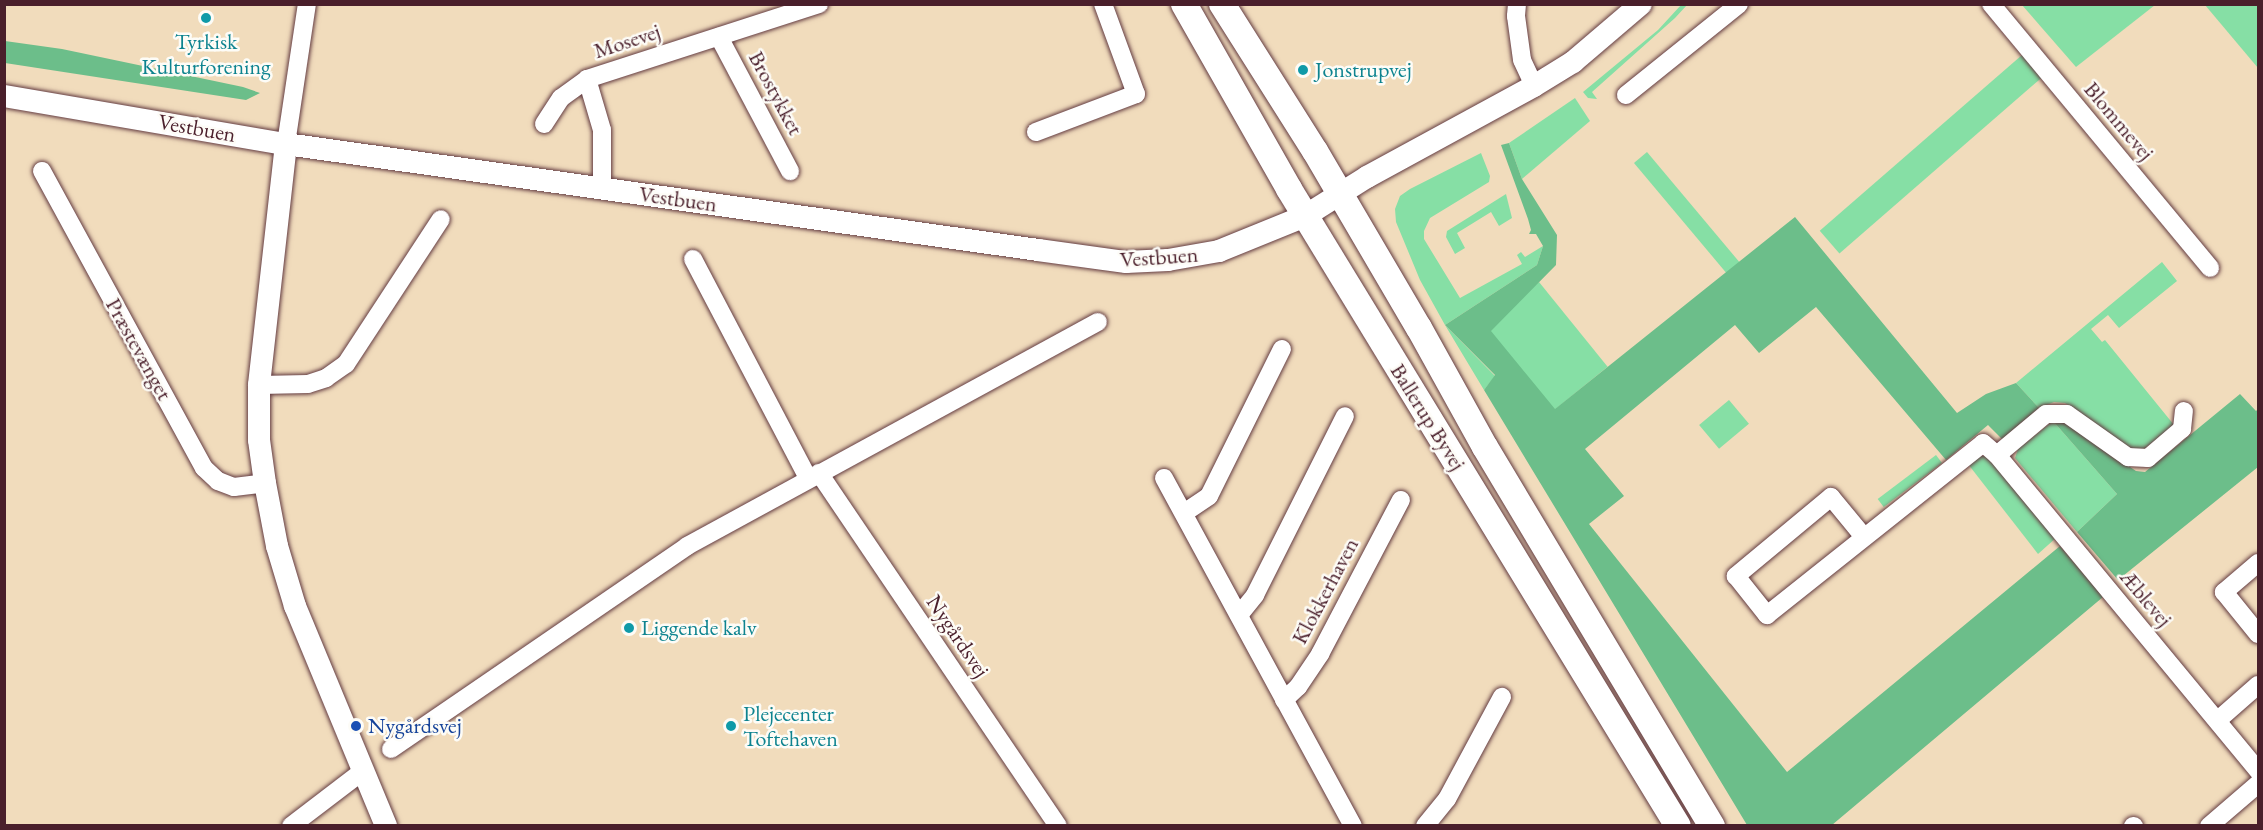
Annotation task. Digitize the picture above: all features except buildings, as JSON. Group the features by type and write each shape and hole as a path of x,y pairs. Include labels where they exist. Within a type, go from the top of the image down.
{"main road":[{"name":"Ballerup Byvej","path":"1184,4 1305,216 1678,825"},
{"name":"Ballerup Byvej","path":"1222,4 1340,194 1485,447 1712,825"}],"street":[{"path":"307,4 286,144 259,385 259,440 277,546 295,606 386,825"},
{"name":"Mosevej","path":"544,124 561,98 587,79 819,4"},
{"path":"1036,132 1136,94 1103,4"},
{"path":"1517,4 1516,16 1522,60 1534,86"},
{"path":"1340,194 1573,62 1641,4"},
{"path":"1626,95 1739,4"},
{"name":"Blommevej","path":"1991,4 2210,268"},
{"name":"Brostykket","path":"719,37 790,171"},
{"name":"Mosevej","path":"587,79 602,130 602,188"},
{"name":"Vestbuen","path":"4,96 286,144 1126,262 1168,260 1219,251 1305,216 1340,194"},
{"name":"Præstevænget","path":"42,171 204,468 218,481 234,487 265,483"},
{"path":"259,385 308,384 326,378 346,364 441,219"},
{"name":"Nygårdsvej","path":"693,259 814,476 1058,825"},
{"path":"391,749 687,546 1098,322"},
{"path":"1184,513 1209,496 1282,349"},
{"path":"1864,537 1831,497 1736,576 1767,615 1983,443 1997,455 2046,414 2067,414 2128,457 2148,458 2182,429 2184,411"},
{"path":"1239,615 1255,595 1345,416"},
{"name":"Æblevej","path":"1997,455 2259,771"},
{"name":"Klokkerhaven","path":"1164,478 1353,825"},
{"name":"Klokkerhaven","path":"1284,700 1298,687 1320,654 1401,500"},
{"path":"2259,563 2224,592 2259,633"},
{"path":"2218,720 2259,685"},
{"path":"1425,825 1447,800 1502,697"},
{"path":"291,825 363,771"},
{"path":"2209,825 2259,784"}],"green space":[{"path":"1681,5 1687,5 1592,92 1597,99 1588,98 1583,92 1658,30"},
{"path":"2022,5 2155,5 2076,67"},
{"path":"2205,5 2258,5 2258,68"},
{"path":"5,41 62,49 243,87 260,93 246,100 5,63"},
{"path":"2022,55 2042,78 1839,253 1820,231"},
{"path":"1575,98 1590,121 1522,179 1509,143"},
{"path":"1509,143 1522,179 1557,235 1556,265 1491,331 1555,409 1795,217 1957,413 1986,394 2016,383 2039,408 2002,439 1988,425 1946,460 1816,307 1759,353 1735,325 1585,449 1624,496 1589,524 1787,772 2060,546 2103,597 1832,825 1747,825 1484,390 1495,375 1445,325 1537,265 1543,246 1536,234 1529,234 1531,230 1528,219 1501,145"},
{"path":"1647,152 1740,262 1727,273 1634,163"},
{"path":"1481,153 1490,176 1489,182 1430,218 1424,231 1424,239 1460,298 1522,264 1517,255 1521,252 1525,257 1543,246 1537,265 1445,325 1420,280 1396,222 1395,209 1400,196 1410,189"},
{"path":"1506,194 1512,218 1499,226 1491,212 1457,233 1465,248 1455,254 1446,237 1447,231"},
{"path":"2162,262 2177,281 2119,328 2108,315 2091,329 2102,342 2105,340 2174,425 2138,454 2065,403 2054,402 2039,408 2016,383"},
{"path":"1539,282 1608,367 1554,410 1485,325"},
{"path":"1445,325 1495,376 1484,390"},
{"path":"2240,394 2256,411 2258,409 2258,467 2118,580 2077,532 2117,494 2053,421 2063,422 2136,471 2145,472"},
{"path":"1729,400 1749,424 1719,449 1699,425"},
{"path":"2053,421 2117,494 2077,532 2015,458 2018,449"},
{"path":"1936,455 1942,463 1884,507 1878,499"},
{"path":"1979,456 1988,456 2057,537 2038,554 1968,464"}],"place":[{"name":"Tyrkisk Kulturforening","path":"206,18"},
{"name":"Jonstrupvej","path":"1303,70"},
{"name":"Liggende kalv","path":"629,628"},
{"name":"Nygårdsvej","path":"356,726"},
{"name":"Plejecenter Toftehaven","path":"731,726"}]}
